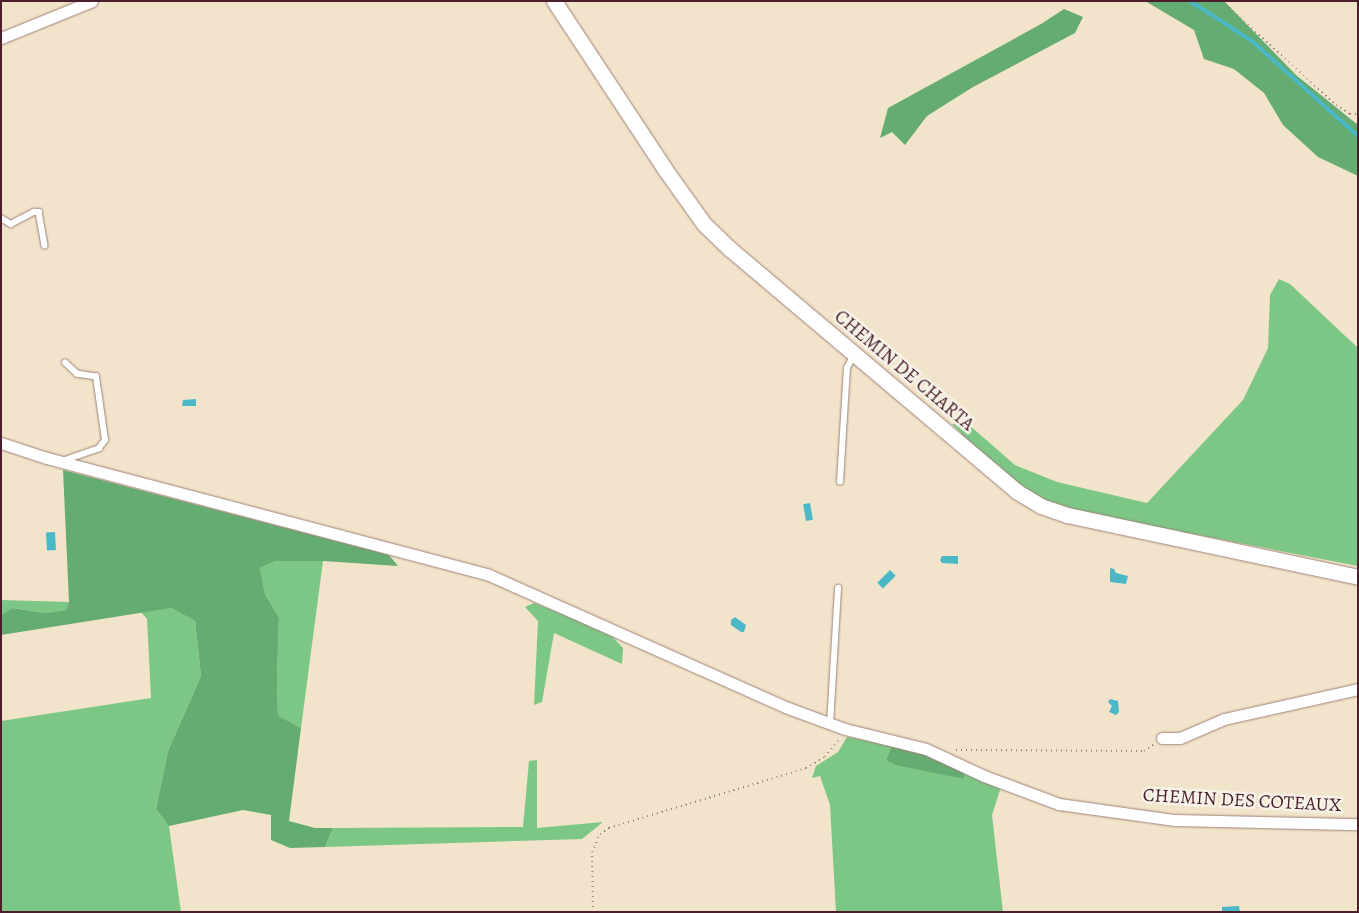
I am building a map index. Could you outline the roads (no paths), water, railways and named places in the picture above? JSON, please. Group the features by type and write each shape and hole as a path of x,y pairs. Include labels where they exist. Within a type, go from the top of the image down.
{"street":[{"path":"1,38 92,1"},
{"name":"CHEMIN DE CHARTA","path":"554,1 664,168 704,224 996,476 1041,506 1085,519 1358,577"},
{"name":"CHEMIN DES COTEAUX","path":"1,442 12,448 60,462 489,575 788,708 845,729 926,749 984,776 1060,804 1175,820 1358,824"},
{"path":"1162,738 1180,738 1224,719 1358,689"}],"lane":[{"path":"1,218 11,224 34,212 39,212 45,245"},
{"path":"840,482 847,368 854,354"},
{"path":"60,462 99,448 105,440 96,377 77,374 65,363"},
{"path":"830,724 838,588"}],"water":[{"path":"196,399 196,406 182,406 183,400"},
{"path":"810,503 813,520 806,521 803,504"},
{"path":"46,532 55,532 56,550 47,550"},
{"path":"942,556 958,556 958,564 942,563 940,560"},
{"path":"1110,568 1114,569 1116,573 1128,576 1126,584 1110,582"},
{"path":"890,570 896,576 883,588 877,583"},
{"path":"735,617 746,625 744,632 731,625 731,620"},
{"path":"1110,699 1118,701 1119,712 1116,715 1109,712 1112,706 1108,702"},
{"path":"1239,906 1240,912 1222,912 1222,907"}],"waterway":[{"path":"1190,1 1252,41 1358,136"}]}
